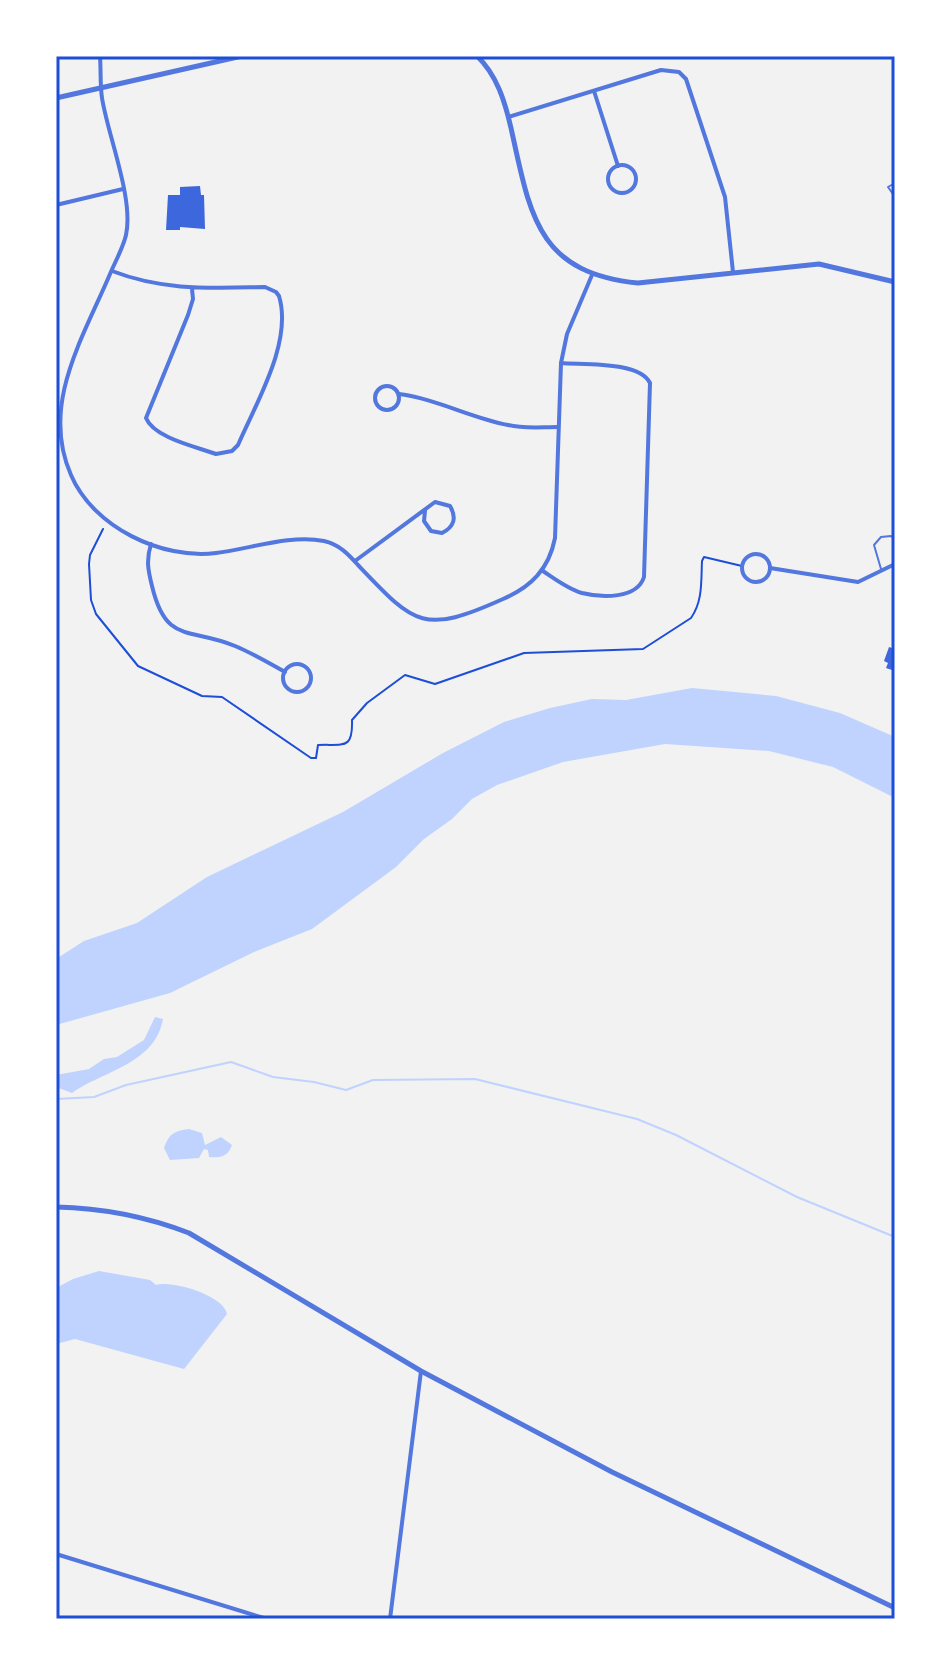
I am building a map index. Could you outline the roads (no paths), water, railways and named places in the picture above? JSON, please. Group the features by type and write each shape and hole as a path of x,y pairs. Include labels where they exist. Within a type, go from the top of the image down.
{"street":[{"path":"100,56 101,88 127,210 126,236 67,376 60,404 58,433 71,477 84,497 115,526 151,544 194,555 312,540 331,543 355,561 399,608 416,618 431,621 456,617 520,592 543,571 552,553 561,363 567,334 592,275"},
{"path":"56,98 242,56"},
{"path":"477,56 495,79 508,117 527,199 537,224 554,248 592,275 638,283 819,264 895,282"},
{"path":"508,117 661,70 679,72 686,79 725,197 733,272"},
{"path":"594,91 618,166"},
{"path":"618,166 626,166 635,172 635,185 627,193 613,190 608,182 610,172 618,166"},
{"path":"56,205 123,189"},
{"path":"112,271 159,286 192,289 265,287 276,292 281,304 281,341 277,354 238,445 225,454 216,454 161,434 149,425 146,418 188,315 193,299 192,289"},
{"path":"543,571 572,589 590,594 628,594 639,588 644,577 650,383 646,375 633,369 561,363"},
{"path":"399,394 398,404 392,409 381,409 375,401 377,391 385,385 399,394 504,425 558,427"},
{"path":"355,561 435,502 445,503 454,513 452,525 442,533 431,531 424,521 425,511"},
{"path":"151,544 147,569 157,607 167,623 188,633 236,646 285,672"},
{"path":"757,554 766,559 770,568 765,578 754,581 744,575 742,566 748,556 757,554"},
{"path":"770,568 858,582 895,564"},
{"path":"290,666 303,666 309,672 308,686 298,692 290,690 284,683 285,672 290,666"},
{"path":"56,1207 95,1207 138,1216 189,1233 421,1371 612,1472 895,1608"},
{"path":"390,1619 421,1371"},
{"path":"56,1554 267,1619"}],"lane":[{"path":"895,183 888,187 895,197"},
{"path":"881,569 874,545 881,537 891,536 895,539"}],"water":[{"path":"692,688 776,696 840,713 895,737 895,798 833,767 769,751 665,744 563,762 497,785 472,799 396,867 312,929 254,952 170,993 56,1025 56,959 84,941 137,923 207,877 343,812 443,753 504,722 592,699 626,700"},
{"path":"155,1017 163,1019 158,1034 139,1056 72,1093 56,1087 56,1075 89,1069 104,1059 117,1057 144,1040"},
{"path":"189,1129 202,1133 205,1145 221,1137 232,1145 220,1157 209,1157 208,1150 204,1149 199,1158 170,1160 164,1148 168,1139 176,1132"},
{"path":"99,1271 197,1291 217,1301 227,1314 184,1369 75,1339 56,1344 56,1288"}],"waterway":[{"path":"56,1099 94,1097 126,1085 231,1062 273,1077 346,1090 373,1080 475,1079 637,1119 676,1135 797,1197 895,1237"}]}
